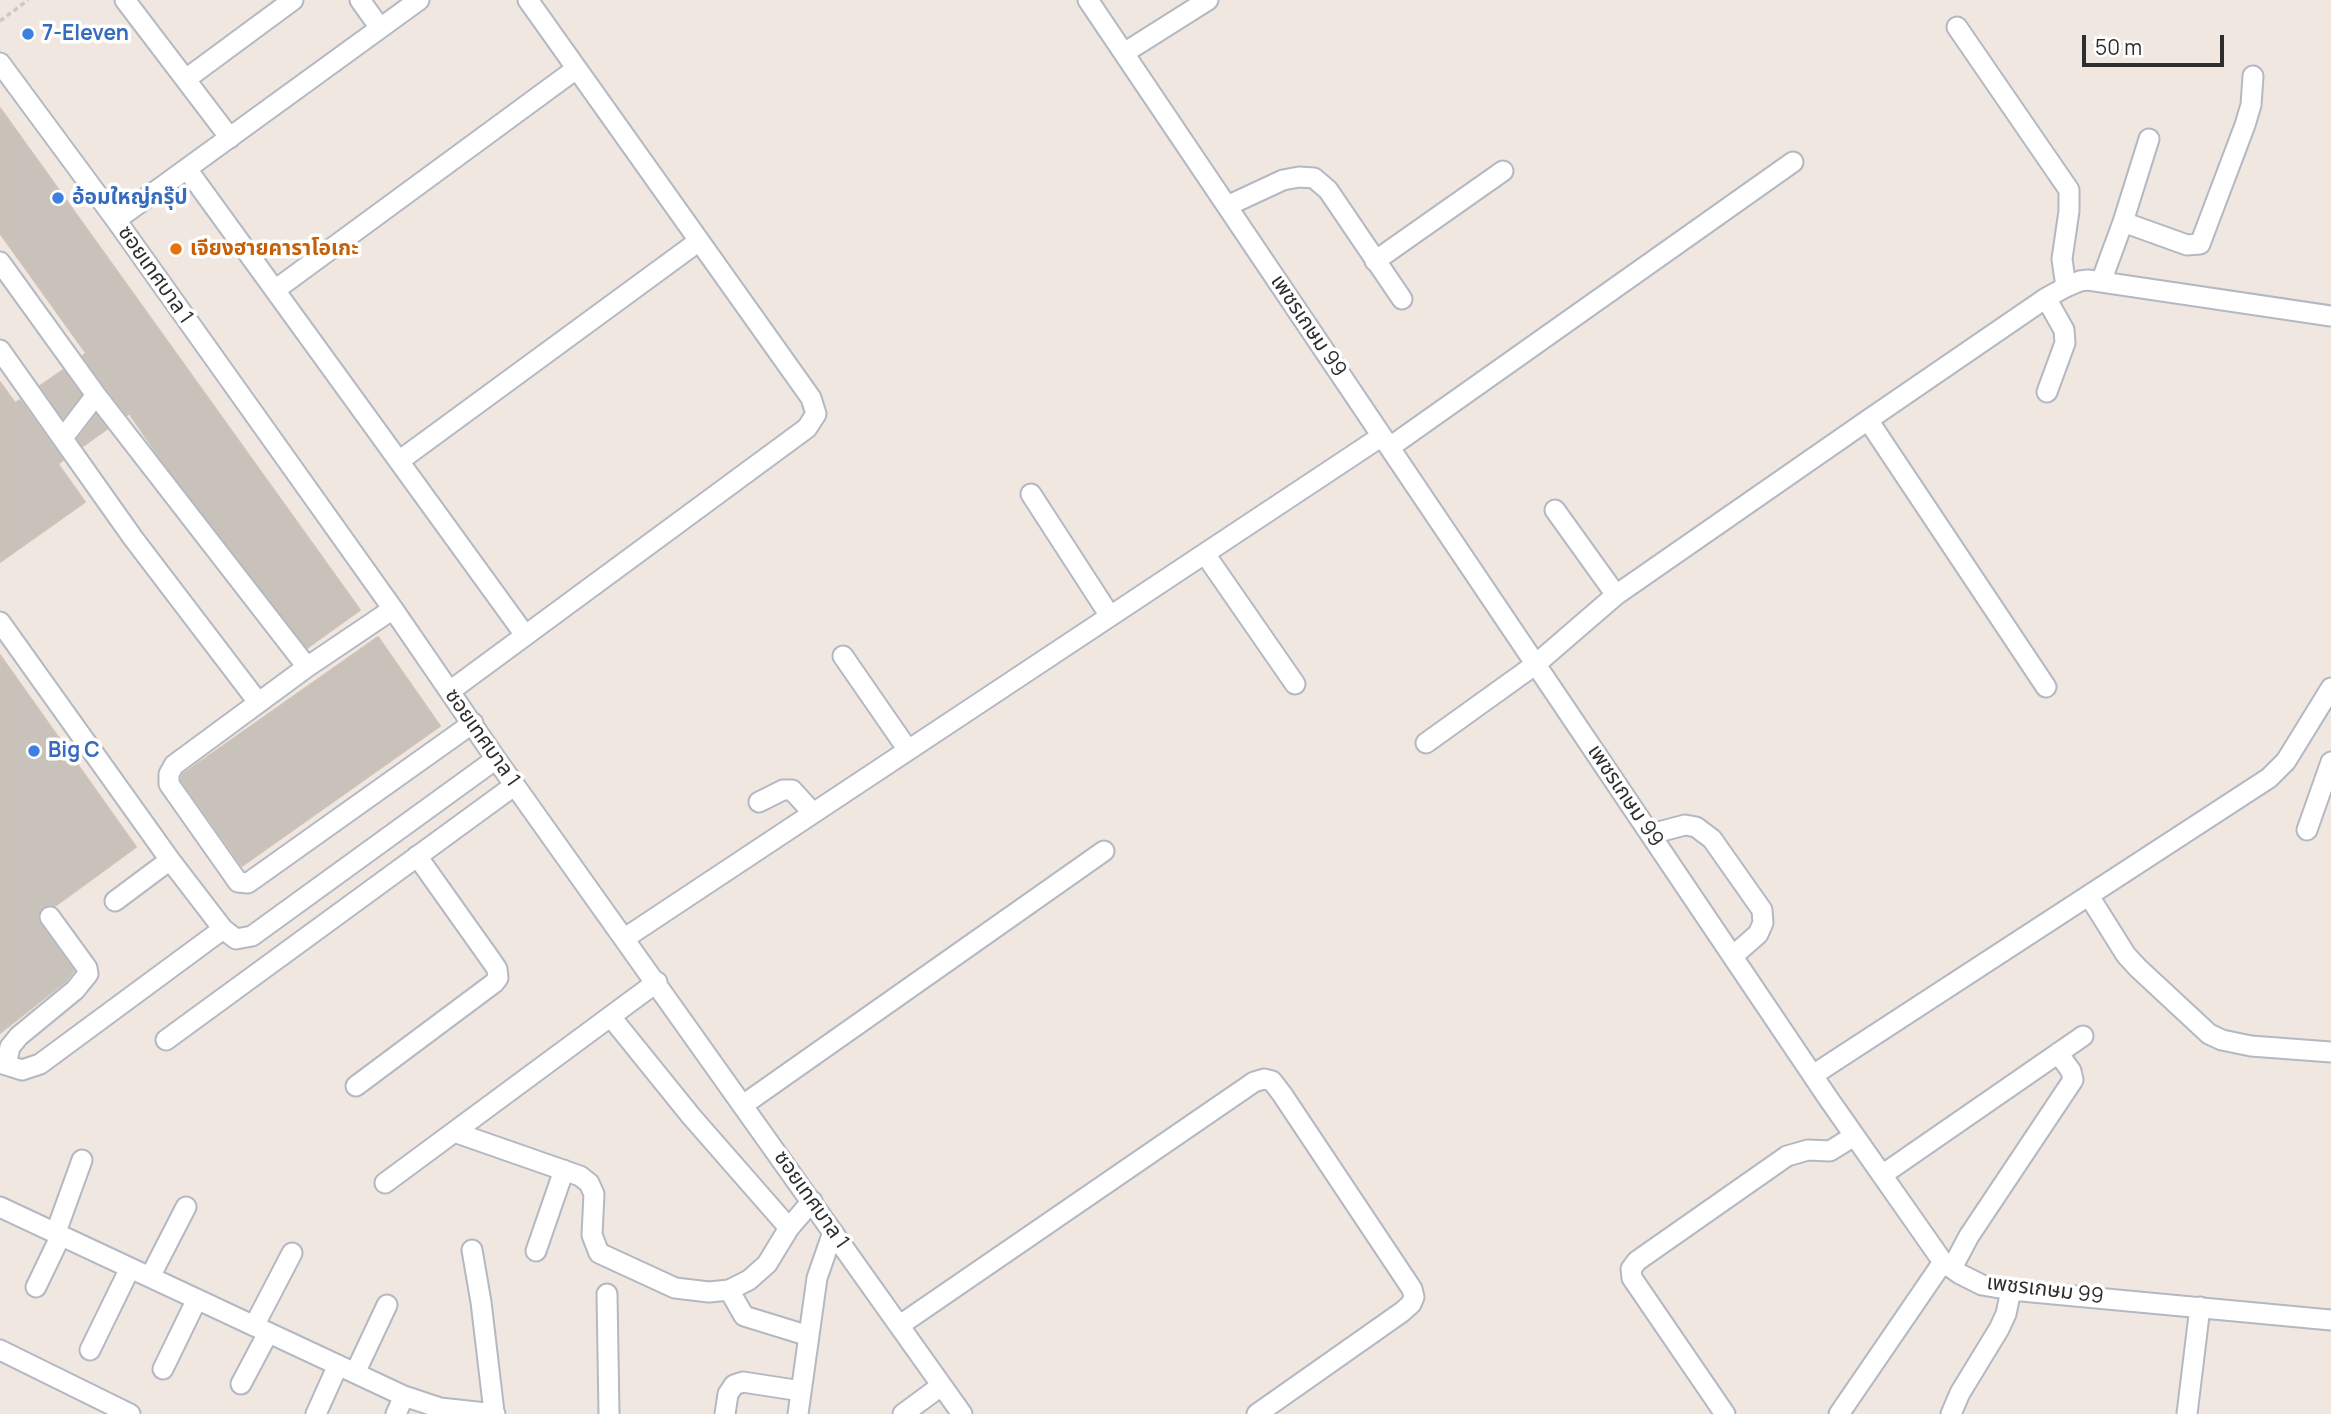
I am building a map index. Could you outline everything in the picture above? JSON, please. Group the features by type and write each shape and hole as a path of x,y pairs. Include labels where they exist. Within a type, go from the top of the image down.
{"street":[{"path":"125,0 230,138"},
{"path":"186,79 293,0"},
{"path":"360,0 380,28"},
{"path":"116,220 419,0"},
{"path":"450,691 807,428 816,414 811,398 528,0"},
{"name":"เพชรเกษม 99","path":"1088,0 1854,1136 1947,1265 1982,1285 2011,1290 2331,1320"},
{"path":"1124,53 1208,0"},
{"path":"1957,27 2069,190 2069,211 2062,259 2066,287"},
{"name":"ซอยเทศบาล 1","path":"0,63 116,220 393,609 496,759 962,1414"},
{"path":"275,290 576,69"},
{"path":"2123,222 2187,245 2200,244 2251,105 2253,76"},
{"path":"2101,282 2149,139"},
{"path":"625,938 1110,616 1386,441 1793,162"},
{"path":"187,169 526,635"},
{"path":"1376,261 1503,171"},
{"path":"1227,206 1283,180 1314,178 1328,190 1402,299"},
{"path":"399,461 699,241"},
{"path":"0,262 96,395 307,667"},
{"path":"1426,743 1536,664 1616,595 2066,287 2080,281 2101,282 2331,316"},
{"path":"2046,299 2064,330 2065,343 2047,392"},
{"path":"0,350 133,538 258,702"},
{"path":"63,438 96,395"},
{"path":"1868,420 2046,687"},
{"path":"1031,494 1110,616"},
{"path":"1555,510 1616,595"},
{"path":"1205,554 1295,684"},
{"path":"393,609 307,667 174,765 169,774 169,784 238,882 253,881 473,723"},
{"path":"0,622 170,860 223,929 236,939 252,936 496,759"},
{"path":"843,656 908,750"},
{"path":"1813,1075 2269,778 2286,761 2331,688"},
{"path":"2306,830 2331,762"},
{"path":"166,1040 515,785"},
{"path":"759,802 783,790 792,790 813,813"},
{"path":"1651,834 1685,825 1696,827 1712,839 1762,910 1763,923 1758,934 1733,956"},
{"path":"743,1105 1104,851"},
{"path":"356,1086 498,978 497,969 417,856"},
{"path":"115,901 170,860"},
{"path":"2089,897 2132,961 2209,1034 2222,1040 2251,1046 2331,1052"},
{"path":"50,917 87,968 88,974 75,990 10,1046 3,1064 22,1070 40,1064 223,929"},
{"path":"385,1183 657,982"},
{"path":"611,1017 691,1116 789,1228"},
{"path":"1881,1175 2083,1037"},
{"path":"1839,1414 1969,1236 2073,1080 2071,1071 2058,1054"},
{"path":"900,1325 1254,1082 1264,1079 1272,1082 1282,1094 1412,1289 1414,1297 1402,1312 1257,1414"},
{"path":"454,1132 580,1176 589,1183 594,1194 592,1235 599,1253 675,1287 709,1292 729,1290 750,1280 767,1264 789,1228 812,1201"},
{"path":"1725,1414 1632,1278 1631,1269 1637,1261 1787,1156 1808,1150 1830,1151 1854,1136"},
{"path":"36,1287 59,1233 82,1160"},
{"path":"536,1251 564,1170"},
{"path":"0,1207 346,1369 400,1405 495,1413 472,1250"},
{"path":"150,1277 186,1207"},
{"path":"798,1414 817,1278 833,1232"},
{"path":"241,1384 292,1253"},
{"path":"90,1350 130,1268"},
{"path":"729,1290 744,1316 808,1336"},
{"path":"1951,1414 1960,1393 1999,1329 2006,1314 2011,1290"},
{"path":"607,1294 609,1414"},
{"path":"163,1369 197,1299"},
{"path":"316,1414 387,1305"},
{"path":"2187,1414 2200,1307"},
{"path":"0,1350 131,1414"},
{"path":"724,1414 727,1394 734,1385 743,1382 801,1391"},
{"path":"903,1414 941,1386"}],"path":[{"path":"0,21 28,0"}],"building":[{"path":"0,108 360,610 307,648 162,461 129,413 127,415 106,388 83,356 86,353 0,233"},
{"path":"63,370 81,395 63,418 40,386"},
{"path":"0,382 15,403 20,400 63,460 58,464 85,502 0,562"},
{"path":"96,415 107,429 83,446 78,439"},
{"path":"378,637 440,726 242,866 181,780 183,774"},
{"name":"Big C","path":"0,655 136,847 55,906 48,905 39,911 40,924 74,971 66,981 0,1033"}],"place":[{"name":"7-Eleven","path":"28,34"},
{"name":"อ้อมใหญ่กรุ๊ป","path":"58,198"},
{"name":"เจียงฮายคาราโอเกะ","path":"176,249"},
{"name":"Big C","path":"34,751"}]}
